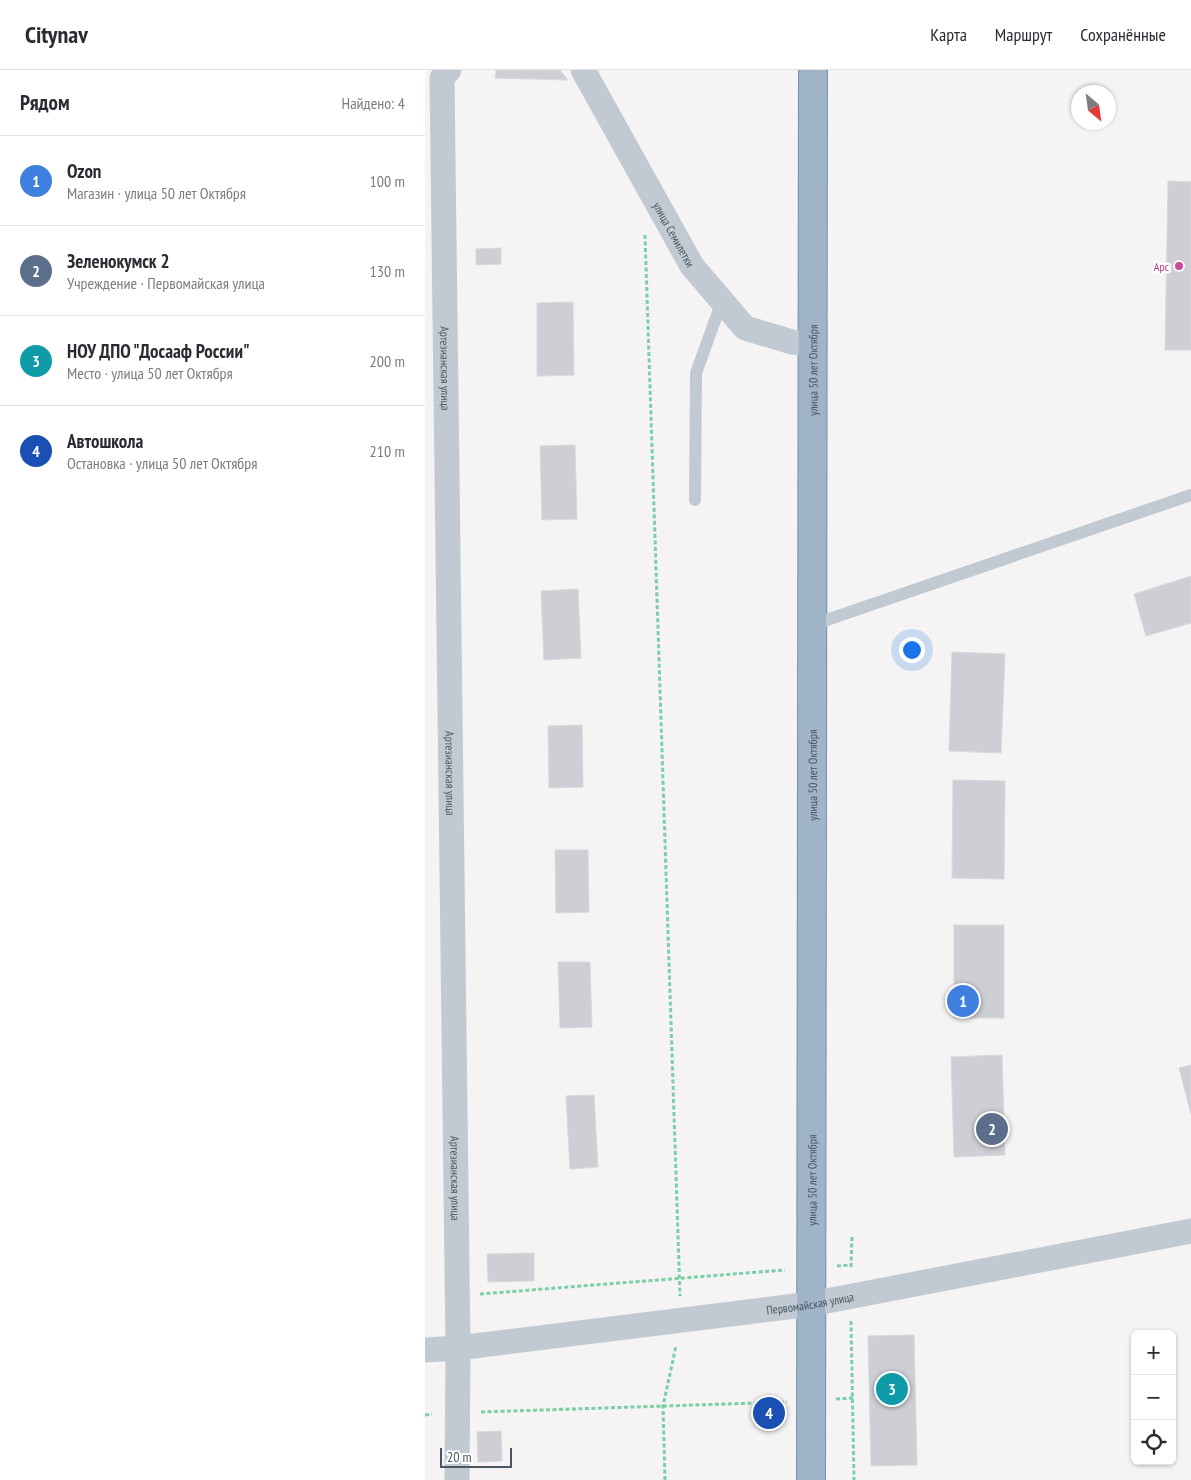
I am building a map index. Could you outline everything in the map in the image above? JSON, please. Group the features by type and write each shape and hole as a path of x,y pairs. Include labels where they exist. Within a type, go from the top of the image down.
{"highway":[{"name":"улица 50 лет Октября","path":"811,1480 813,70"}],"street":[{"name":"Артезианская улица","path":"449,70 441,78 458,1348 457,1480"},
{"name":"улица Семилетки","path":"583,70 692,266 745,328 792,342 813,345"},
{"name":"Первомайская улица","path":"425,1350 458,1348 811,1304 1191,1231"}],"lane":[{"path":"695,500 696,373 722,301"},
{"path":"812,625 1191,495"}],"path":[{"path":"645,226 681,1321 663,1406 665,1480"},
{"path":"851,1235 850,1297 854,1480"},
{"path":"457,1296 851,1266"},
{"path":"457,1412 811,1401 853,1398"}],"building":[{"path":"496,70 560,70 568,80 495,78"},
{"name":"Арс","path":"1168,181 1191,182 1191,350 1165,350"},
{"path":"501,248 501,264 476,265 476,249"},
{"path":"573,302 574,375 537,376 537,303"},
{"path":"575,445 577,519 542,520 540,446"},
{"path":"1191,576 1191,623 1146,636 1134,594"},
{"path":"578,589 581,658 544,660 541,591"},
{"path":"952,652 1005,654 1001,753 949,751"},
{"path":"582,725 583,787 549,788 548,726"},
{"path":"953,780 1005,781 1004,879 952,878"},
{"path":"555,850 588,850 589,912 556,913"},
{"path":"954,925 1004,925 1004,1018 954,1018"},
{"path":"558,962 590,962 592,1027 560,1028"},
{"path":"1002,1055 1005,1155 954,1157 951,1057"},
{"path":"1191,1065 1191,1114 1179,1068"},
{"path":"594,1095 598,1167 570,1169 566,1096"},
{"path":"534,1253 534,1281 488,1282 487,1254"},
{"path":"914,1335 917,1465 871,1466 868,1336"},
{"path":"501,1431 502,1461 478,1462 477,1432"}],"place":[{"name":"Арс","path":"1179,266"},
{"name":"Ozon","path":"963,1001"},
{"name":"Зеленокумск 2","path":"992,1129"},
{"name":"НОУ ДПО \"Досааф России\"","path":"892,1389"},
{"name":"Автошкола","path":"769,1413"}]}
